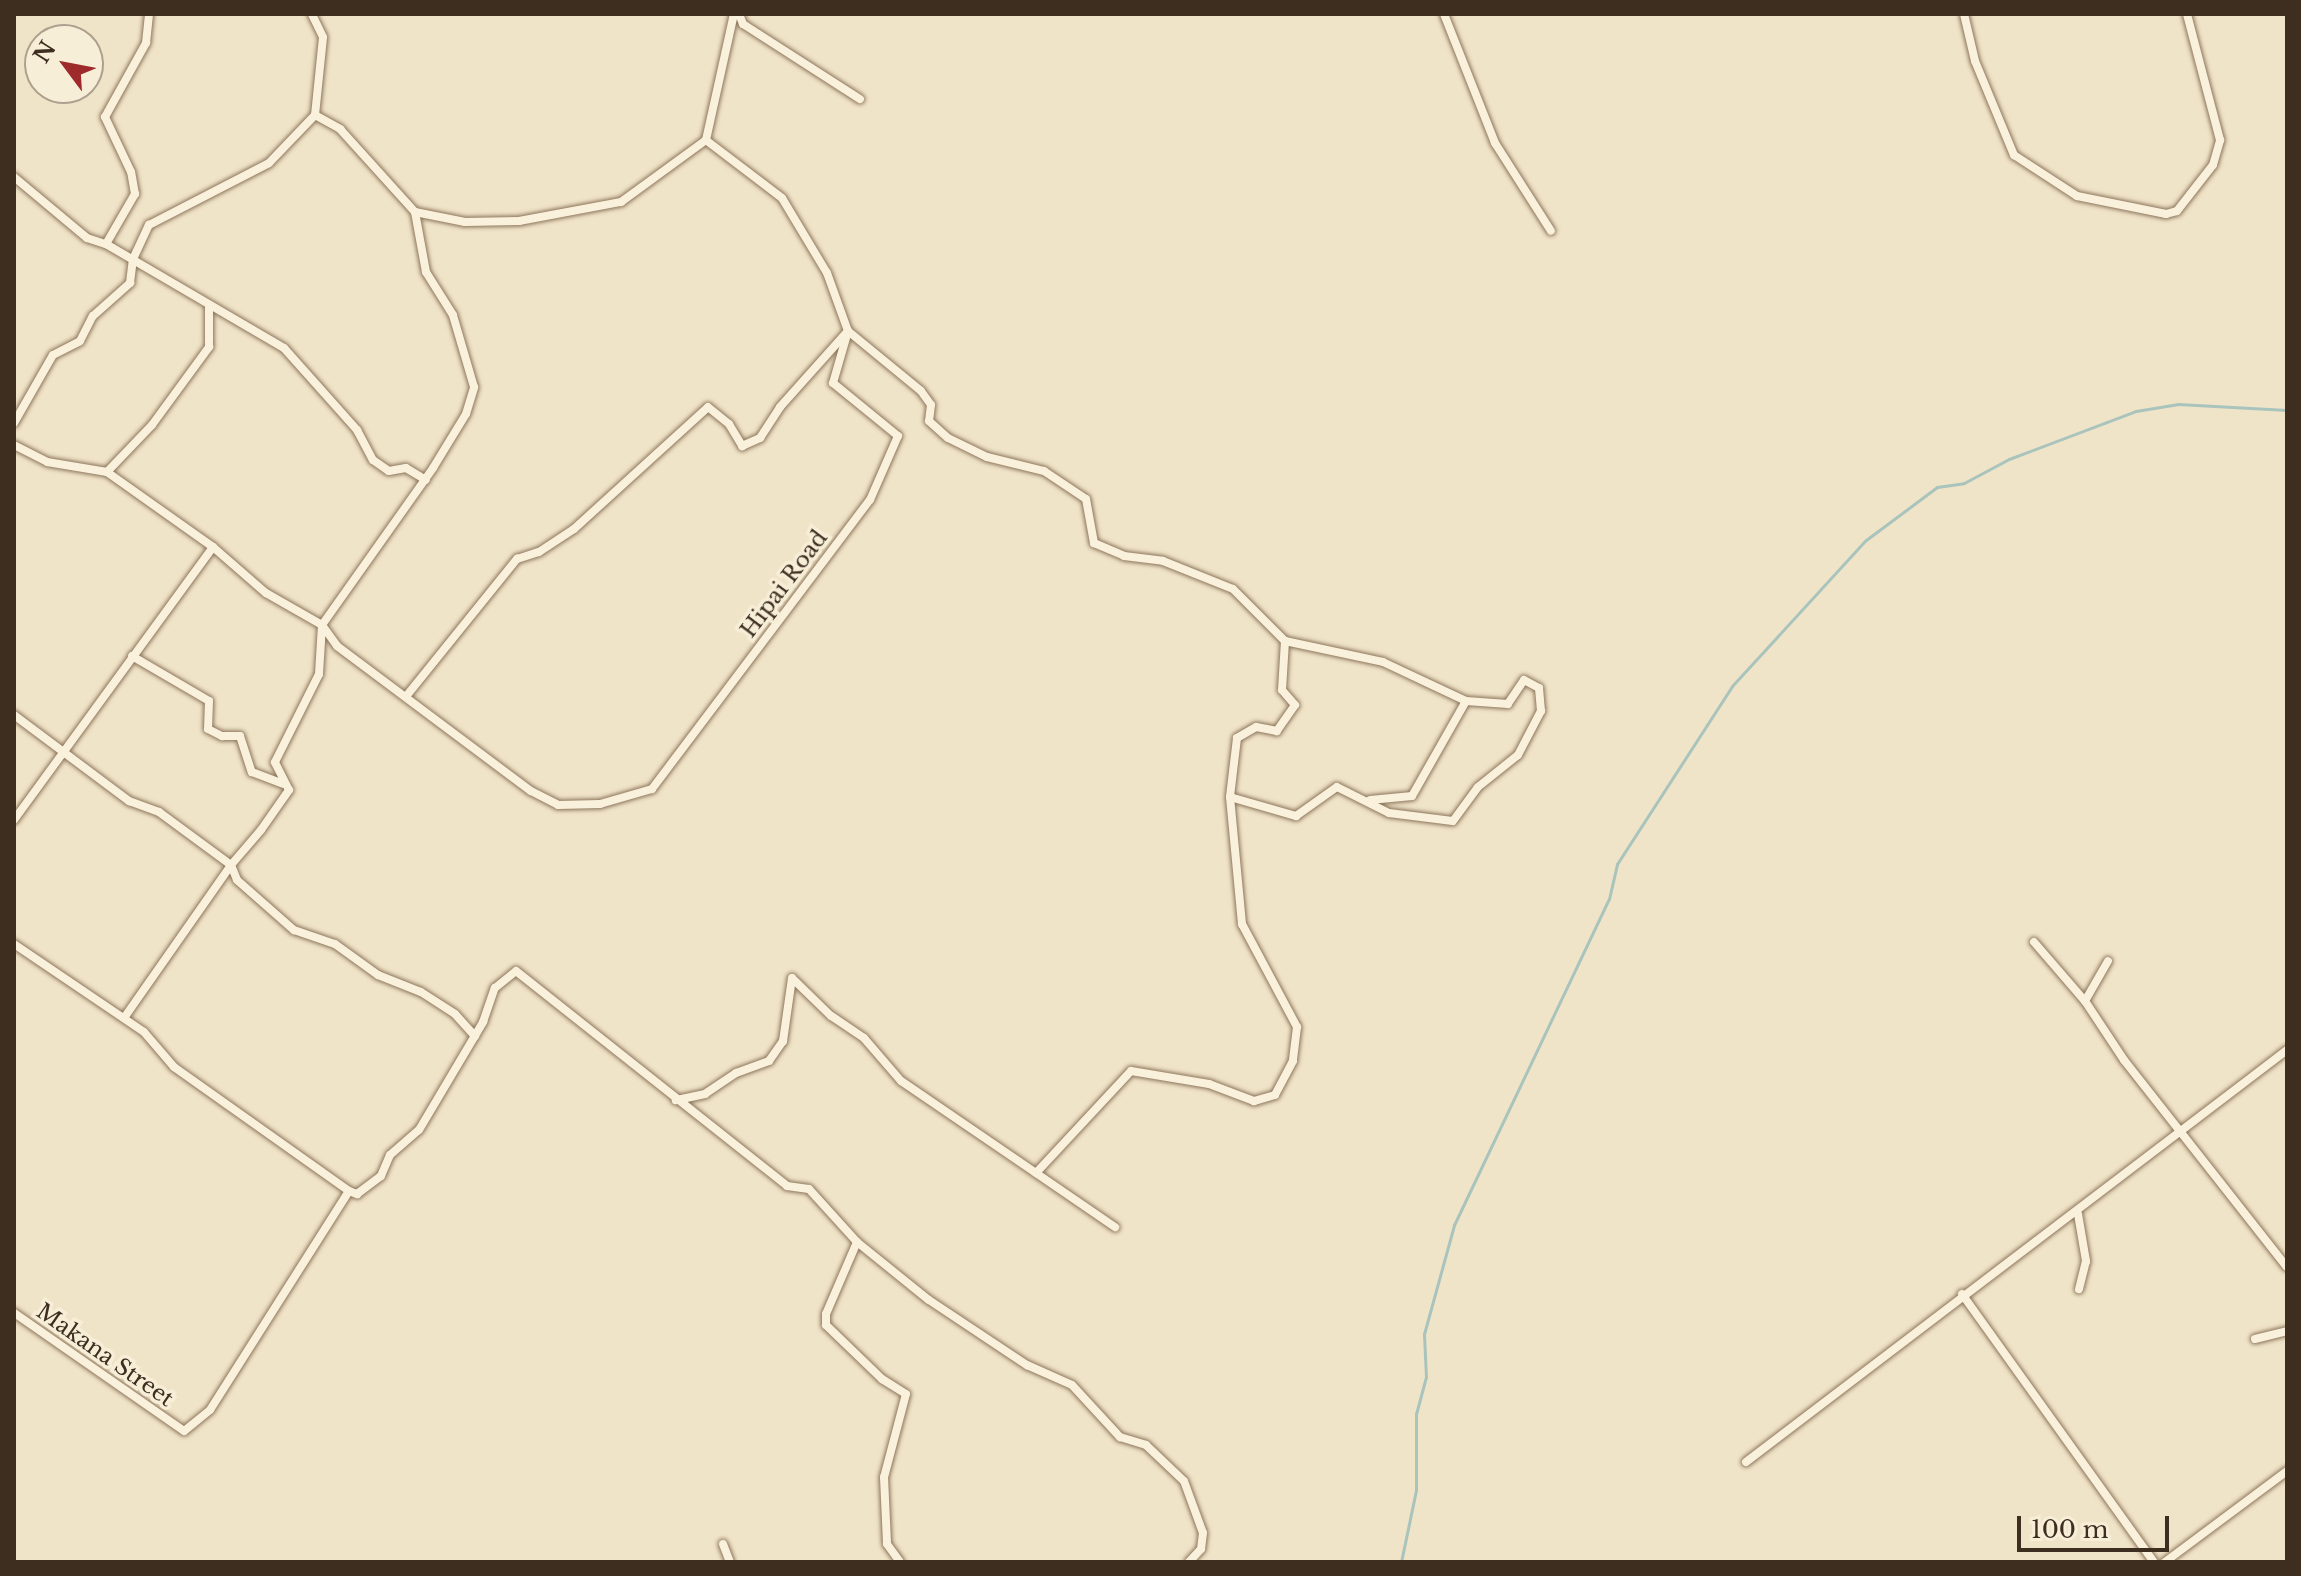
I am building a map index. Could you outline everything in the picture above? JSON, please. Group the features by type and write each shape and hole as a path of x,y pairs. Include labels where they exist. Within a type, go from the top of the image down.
{"street":[{"path":"106,244 135,194 131,172 105,117 146,43 149,14"},
{"path":"14,423 53,355 80,341 93,316 130,283 133,259 149,225 269,163 315,115 323,37 312,14"},
{"path":"415,212 465,222 519,221 621,202 706,140 736,14"},
{"path":"736,14 743,24 860,99"},
{"path":"1444,14 1495,143 1551,231"},
{"path":"1964,14 1975,61 2014,155 2077,196 2166,214 2177,211 2213,165 2220,140 2187,14"},
{"path":"124,1018 231,865 286,795 275,762 319,674 322,625 426,480 466,414 474,387 453,315 426,272 415,212 340,129 315,115"},
{"path":"706,140 782,198 827,273 848,331 921,391 931,405 929,421 948,438 987,457 1044,471 1086,499 1094,543 1124,556 1163,561 1233,589 1285,641 1383,662 1466,701 1508,704 1524,680 1539,688 1541,711 1518,755 1478,787 1453,821 1389,813 1370,800 1337,787 1296,816 1230,797"},
{"path":"14,177 87,238 106,244 133,259 209,308 258,329 284,348 357,430 373,460 389,471 406,468 426,480"},
{"path":"14,445 47,462 107,472 152,425 209,347 209,308"},
{"path":"408,694 517,559 539,552 574,529 708,407 729,424 742,446 760,438 780,407 848,331"},
{"name":"Hipai Road","path":"107,472 213,547 266,593 322,625 337,646 408,694 531,791 558,805 600,804 652,789 870,500 898,436 833,383 848,331"},
{"path":"14,820 63,748 213,547"},
{"path":"1036,1173 1131,1071 1209,1084 1254,1101 1275,1095 1286,1080 1297,1027 1242,924 1230,797 1237,738 1256,727 1277,731 1295,705 1282,690 1285,641"},
{"path":"132,656 209,701 208,729 222,736 240,736 252,772 284,784"},
{"path":"1370,800 1412,796 1466,701"},
{"path":"14,715 63,748 129,801 159,812 231,865 237,880 294,930 335,944 378,975 421,992 455,1014 475,1036"},
{"path":"2034,942 2085,1001 2124,1060 2287,1267"},
{"path":"14,944 124,1018 174,1067 357,1194 376,1181 390,1155 419,1130 475,1036 495,988 516,971 566,1007 602,1043 787,1186 809,1189 857,1242 929,1300 1027,1365 1072,1385 1120,1437 1146,1445 1184,1481 1203,1533 1201,1549 1189,1562"},
{"path":"2085,1001 2108,961"},
{"path":"676,1100 705,1094 736,1073 769,1061 783,1041 792,978 819,1006 864,1038 901,1081 1115,1227"},
{"path":"1746,1462 1962,1294 2078,1214 2179,1128 2287,1050"},
{"name":"Makana Street","path":"14,1313 184,1431 210,1410 349,1191"},
{"path":"2078,1214 2086,1261 2079,1289"},
{"path":"857,1242 826,1314 826,1325 882,1379 906,1394 884,1477 887,1544 900,1562"},
{"path":"1962,1294 2154,1562"},
{"path":"2255,1339 2287,1331"},
{"path":"2165,1562 2287,1471"},
{"path":"723,1544 730,1562"}],"waterway":[{"path":"1401,1562 1416,1490 1416,1414 1426,1377 1424,1334 1454,1225 1609,899 1617,864 1732,686 1866,540 1937,487 1964,483 2009,459 2136,411 2178,404 2287,410"}]}
